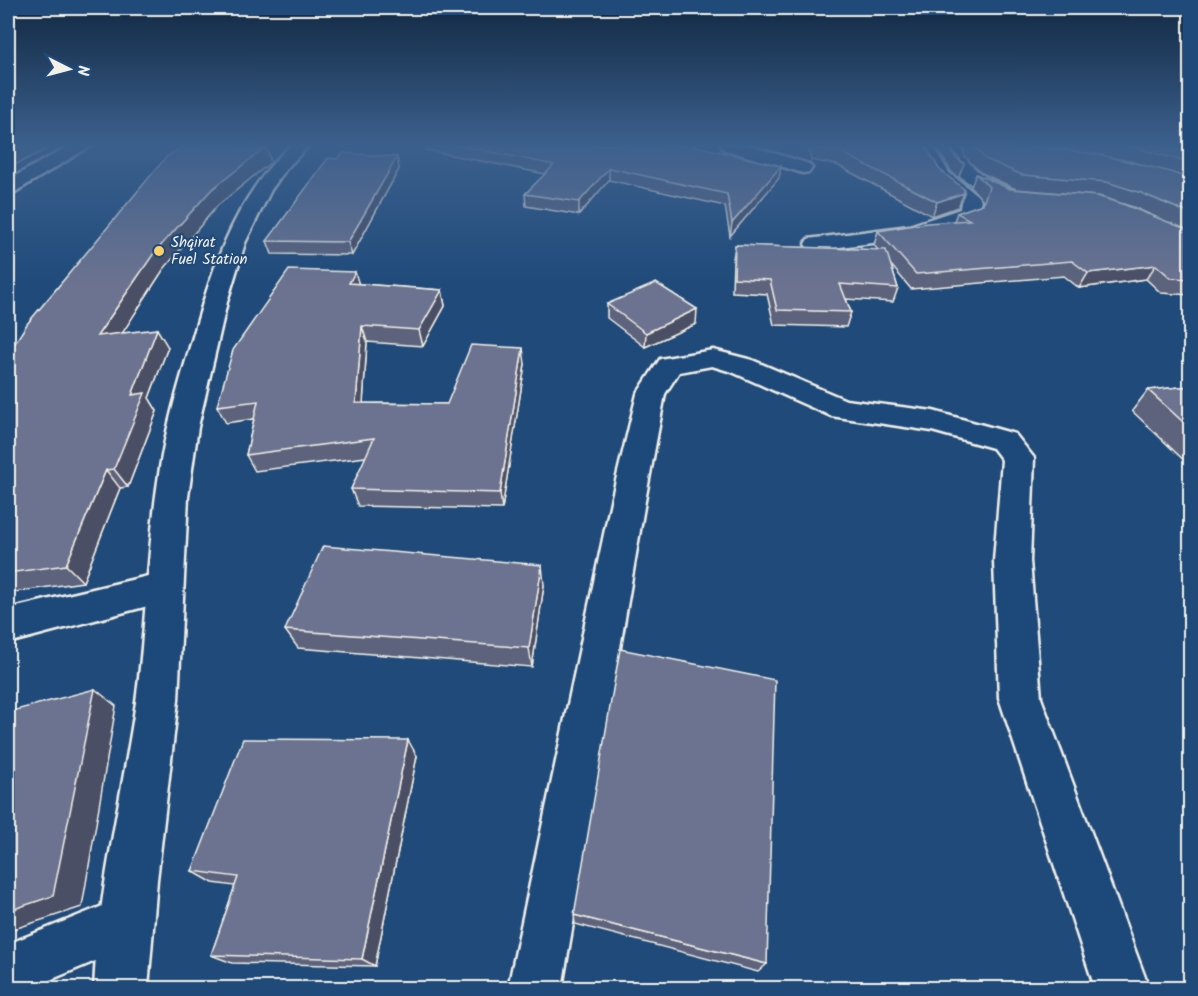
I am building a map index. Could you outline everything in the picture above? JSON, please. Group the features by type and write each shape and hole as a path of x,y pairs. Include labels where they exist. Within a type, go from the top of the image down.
{"street":[{"path":"121,988 125,923 157,698 172,494 187,408 225,265 245,220 262,191"},
{"path":"816,244 912,232 969,212 971,200 958,191"},
{"path":"1000,191 1011,197 1032,197"},
{"path":"535,988 628,501 651,394 670,365 713,358 742,366 841,409 933,421 1004,441 1018,458 1012,561 1020,698 1122,988"},
{"path":"8,626 165,587"},
{"path":"8,971 125,923"}],"building":[{"path":"137,191 210,191 154,253 97,336 157,329 132,395 145,393 114,469 106,470 66,565 8,573 8,354 27,324"},
{"path":"303,191 377,191 348,242 267,241"},
{"path":"528,191 588,191 579,202 525,194"},
{"path":"716,191 759,191 732,223 727,194"},
{"path":"917,191 964,191 964,193 937,202"},
{"path":"987,191 1041,191 1097,196 1125,205 1191,231 1191,279 1171,278 1156,265 1088,273 1072,261 916,274 878,231 927,223 970,220 957,213 983,204"},
{"path":"1136,191 1191,191 1191,214"},
{"path":"735,245 886,250 898,288 840,284 851,312 777,310 770,280 734,278"},
{"path":"289,270 355,272 349,283 442,290 419,330 362,326 356,403 447,404 471,345 523,348 500,493 351,489 374,438 246,455 258,401 217,406 233,350"},
{"path":"656,283 697,309 646,333 607,304"},
{"path":"1191,386 1191,429 1148,390"},
{"path":"323,546 542,565 529,648 285,630"},
{"path":"620,649 775,680 767,964 574,915"},
{"path":"95,689 53,896 8,911 8,712"},
{"path":"243,739 408,740 362,959 211,955 238,877 192,871"}],"place":[{"name":"Shqirat Fuel Station","path":"159,251"}]}
